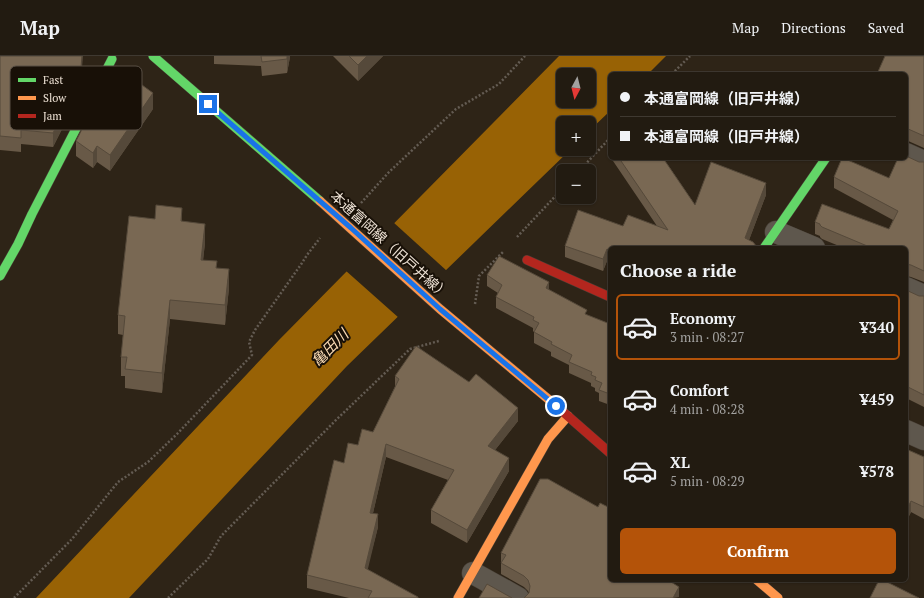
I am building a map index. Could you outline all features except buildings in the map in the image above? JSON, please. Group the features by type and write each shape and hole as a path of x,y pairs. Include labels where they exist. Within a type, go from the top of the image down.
{"street":[{"name":"本通富岡線（旧戸井線）","path":"153,56 351,228 440,309 608,451"},
{"path":"108,66 112,59"},
{"path":"0,276 18,244 75,130"},
{"path":"908,155 924,162"},
{"path":"803,246 770,240 825,160"},
{"path":"527,260 608,296"},
{"path":"908,289 924,296"},
{"path":"458,598 548,439 568,416"},
{"path":"908,432 924,439"},
{"path":"473,572 518,598"},
{"path":"759,582 778,598"}],"path":[{"path":"361,203 389,172 456,109 499,84 526,56"},
{"path":"674,72 690,56"},
{"path":"586,164 608,140"},
{"path":"14,598 72,539 118,482 148,462 177,434 252,355 249,342 255,330 320,238"},
{"path":"168,598 208,559 221,536 337,419 410,349 440,341"}],"water":[{"name":"亀田川","path":"559,56 666,56 650,72 608,72 608,113 596,124 596,116 556,116 556,156 564,156 347,366 129,598 36,598 279,340"}],"pier":[{"path":"393,222 447,271 399,318 345,270"}],"traffic: fast":[{"path":"153,56 320,201"},
{"path":"108,66 112,59"},
{"path":"0,276 18,244 75,130"},
{"path":"765,246 825,160"}],"traffic: slow":[{"path":"320,201 440,309 553,403"},
{"path":"458,598 548,439 568,416"},
{"path":"759,582 778,598"}],"traffic: jam":[{"path":"527,260 608,296"},
{"path":"553,403 608,451"}],"route":[{"path":"208,104 351,228 440,309 556,406"}]}
